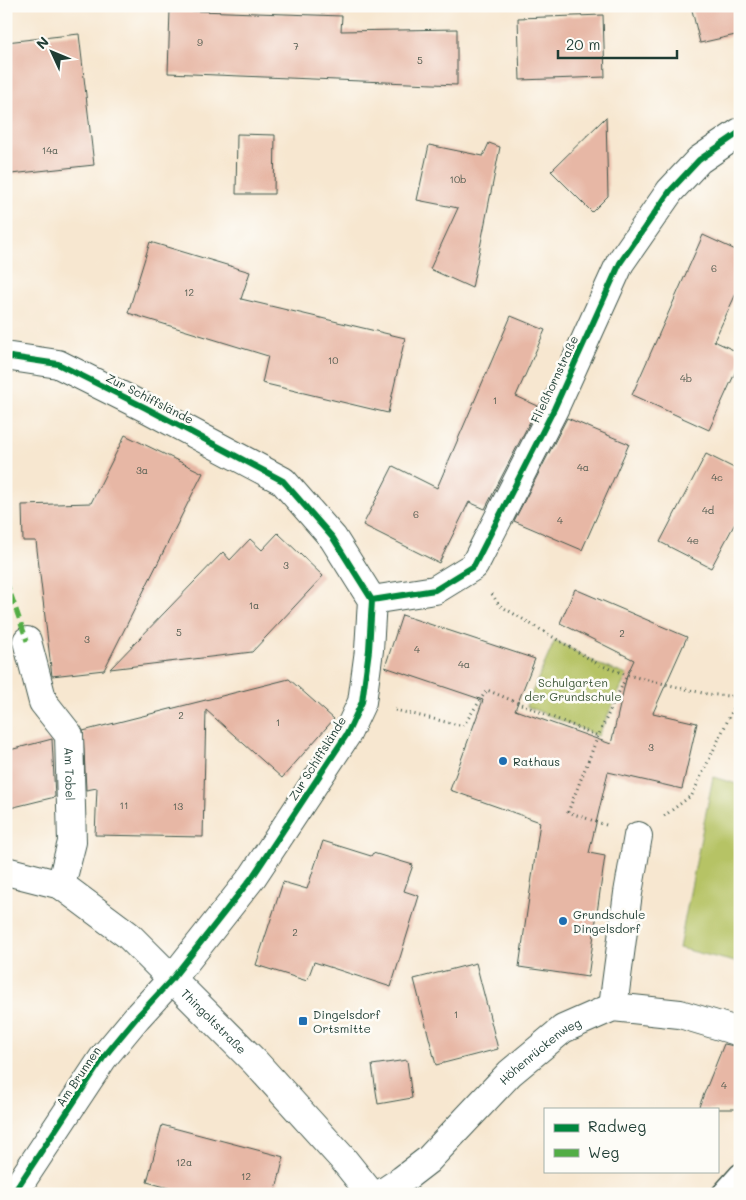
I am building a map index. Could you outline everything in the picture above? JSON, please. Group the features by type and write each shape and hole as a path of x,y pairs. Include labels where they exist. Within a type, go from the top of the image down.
{"street":[{"name":"Fließhornstraße","path":"474,566 554,409 620,264 670,191 700,160 740,132"},
{"name":"Zur Schiffslände","path":"8,354 58,364 146,408 283,481 333,538 372,600 370,650 362,702 347,734 253,876 172,979"},
{"path":"372,600 435,590 474,566"},
{"name":"Am Tobel","path":"27,641 43,702 68,736 72,842 61,886"},
{"path":"614,1007 628,894 638,836"},
{"name":"Thingoltstraße","path":"6,871 61,886 128,935 255,1062 343,1159 371,1194"},
{"name":"Am Brunnen","path":"13,1194 103,1058 172,979"},
{"name":"Höhenrückenweg","path":"381,1194 428,1160 510,1073 563,1029 614,1007 680,1014 740,1032"}],"lane":[{"path":"723,1194 740,1175"}],"path":[{"path":"474,566 499,605 600,665 627,675 707,694 739,697 692,795 638,836 568,812 598,736 627,675"},
{"path":"362,702 463,726 487,690 598,736"}],"green space":[{"name":"Schulgarten der Grundschule","path":"555,640 600,665 627,675 598,736 526,706"},
{"path":"713,777 740,785 739,963 679,948"}],"building":[{"path":"691,6 740,6 740,34 700,43"},
{"path":"170,10 342,16 341,31 457,29 457,85 168,73"},
{"path":"603,15 605,77 520,80 518,18"},
{"path":"79,34 94,165 11,174 6,135 6,42"},
{"path":"606,117 608,196 592,212 551,171"},
{"path":"237,134 275,135 274,194 236,194"},
{"path":"489,143 500,147 472,288 430,269 458,208 417,200 429,145 483,156"},
{"path":"703,235 740,252 740,285 714,341 740,353 740,362 709,430 632,395"},
{"path":"150,242 250,272 241,299 405,338 388,413 262,383 268,356 128,313"},
{"path":"511,316 545,330 516,396 538,406 485,509 469,502 439,563 363,525 393,466 437,488"},
{"path":"567,418 629,444 582,550 514,521"},
{"path":"125,435 203,473 104,670 52,676 36,541 23,541 22,505 91,503"},
{"path":"706,454 740,471 740,514 711,568 660,542"},
{"path":"278,533 323,576 252,652 110,669 223,552 230,560 250,539 262,550"},
{"path":"575,589 687,637 653,713 697,723 682,789 608,772 589,853 605,856 588,977 519,967 540,822 450,790 483,700 385,667 402,615 535,659 515,710 611,744 627,675 634,660 560,623"},
{"path":"289,679 334,719 282,778 206,710 203,837 95,835 97,788 86,790 83,731"},
{"path":"52,739 55,797 6,809 6,751"},
{"path":"323,841 371,856 373,853 413,865 404,891 419,896 391,987 314,962 307,981 256,965 283,882 307,889"},
{"path":"476,963 498,1049 436,1065 414,979"},
{"path":"724,1044 740,1047 740,1109 698,1108"},
{"path":"407,1060 412,1098 378,1104 372,1065"},
{"path":"162,1125 284,1157 275,1194 190,1194 147,1182"}],"marked path":[{"path":"6,581 27,641"}],"cycle path":[{"path":"372,600 435,590 474,566 554,409 620,263 670,191 699,160 740,132"},
{"path":"6,360 11,357 58,364 146,408 283,481 333,538 372,600 369,650 362,702 347,734 253,876 172,979 103,1058 13,1194"}],"place":[{"name":"Rathaus","path":"503,761"},
{"name":"Grundschule Dingelsdorf","path":"563,921"},
{"name":"Dingelsdorf Ortsmitte","path":"303,1021"}]}
